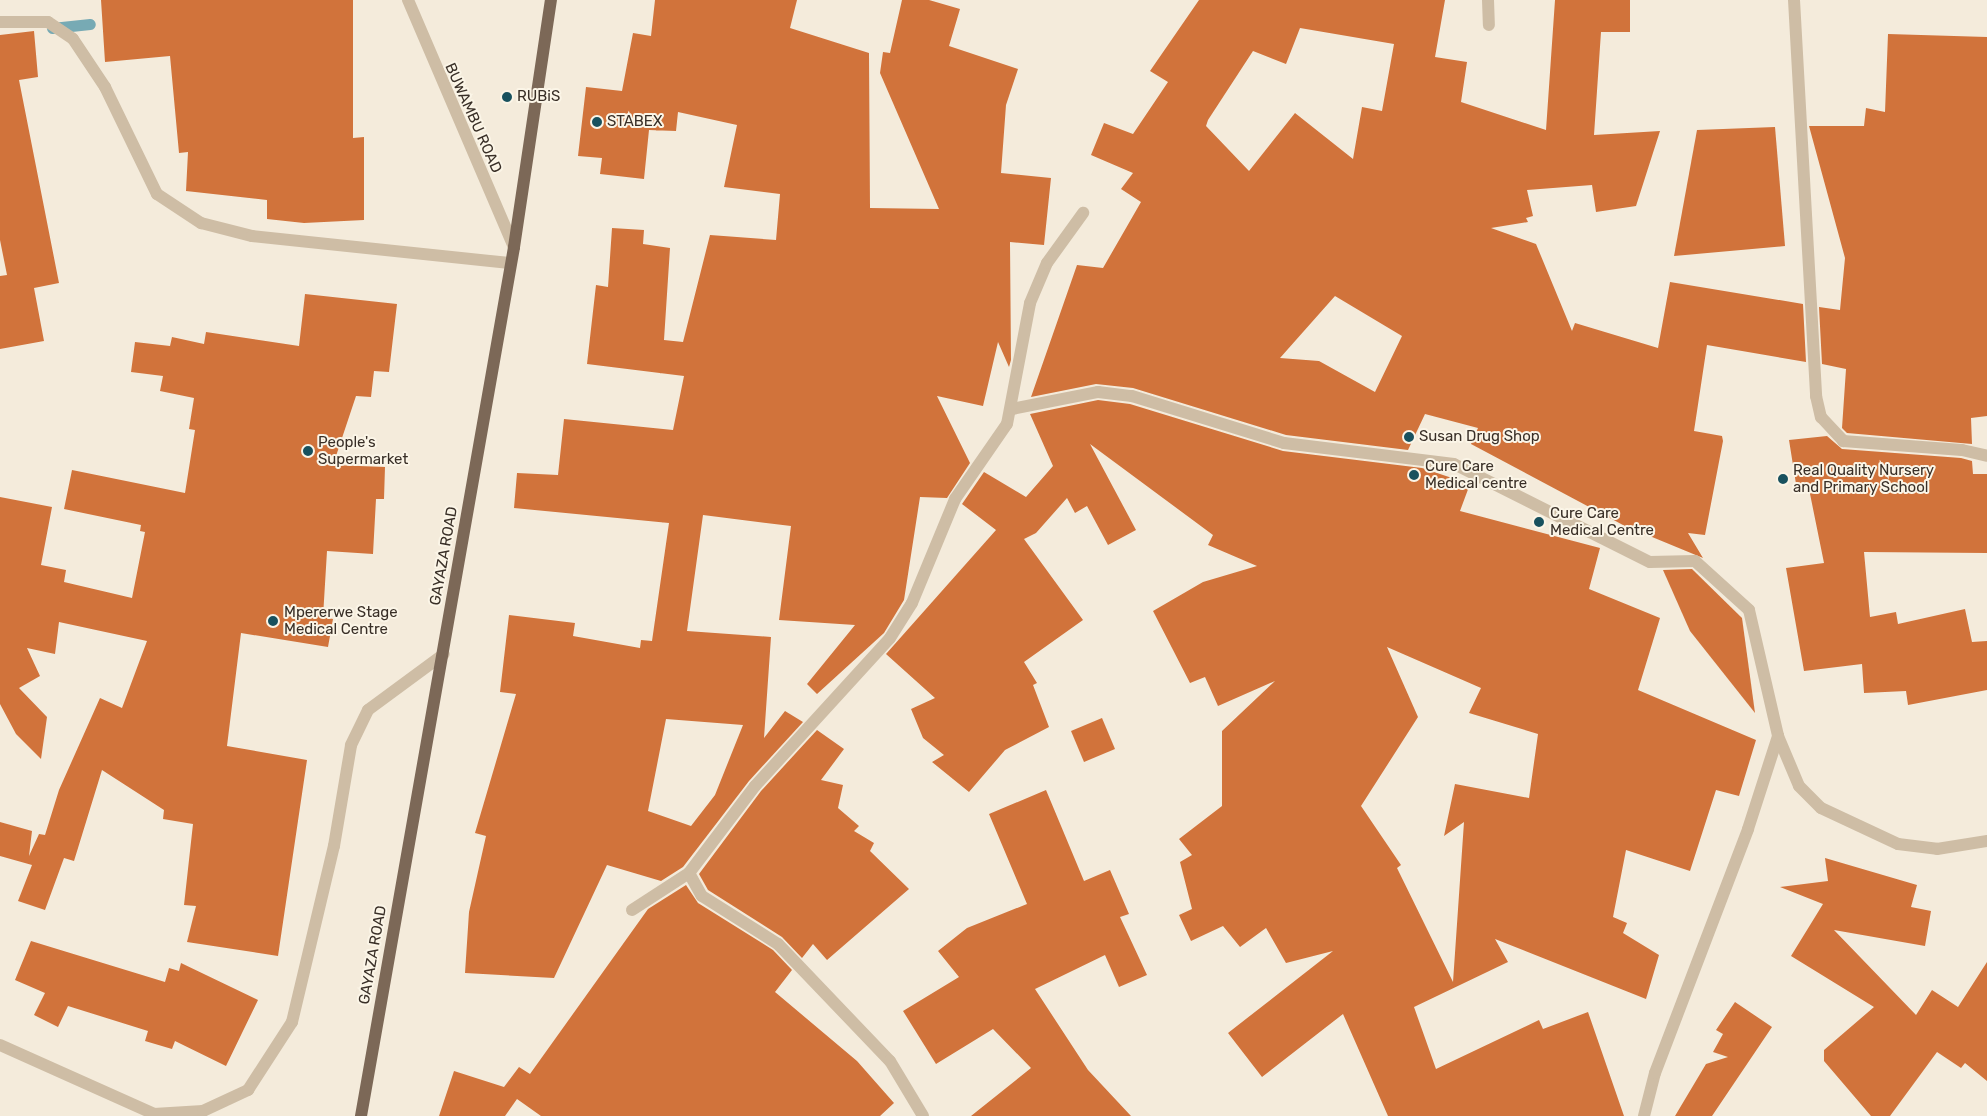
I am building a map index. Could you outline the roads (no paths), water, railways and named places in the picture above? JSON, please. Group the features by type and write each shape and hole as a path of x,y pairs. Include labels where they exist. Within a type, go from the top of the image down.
{"main road":[{"name":"GAYAZA ROAD","path":"361,1116 444,654 514,247 551,0"}],"street":[{"name":"BUWAMBU ROAD","path":"408,0 514,247"},
{"path":"1488,0 1489,25"},
{"path":"1794,0 1816,396 1821,417 1842,441 1962,450 1987,456"},
{"path":"0,22 48,22 73,39 105,87 156,194 201,222 252,236 510,262"},
{"path":"632,910 689,873 754,786 890,638 912,603 955,499 996,446 1012,409 1020,339 1030,303 1047,263 1083,213"},
{"path":"1012,409 1098,392 1132,396 1284,443 1454,464 1650,562 1695,561 1749,610 1778,736 1799,786 1821,808 1851,826 1898,844 1937,849 1987,841"},
{"path":"0,1046 154,1114 203,1111 248,1090 292,1022 334,846 351,745 368,710 444,654"},
{"path":"1644,1116 1655,1073 1748,829 1778,736"},
{"path":"689,873 702,896 785,951 890,1061 923,1116"}],"waterway":[{"path":"52,28 90,24"}],"place":[{"name":"RUBiS","path":"507,97"},
{"name":"STABEX","path":"597,122"},
{"name":"Susan Drug Shop","path":"1409,437"},
{"name":"People's Supermarket","path":"308,451"},
{"name":"Cure Care Medical centre","path":"1414,475"},
{"name":"Real Quality Nursery and Primary School","path":"1783,479"},
{"name":"Cure Care Medical Centre","path":"1539,522"},
{"name":"Mpererwe Stage Medical Centre","path":"273,621"}]}
